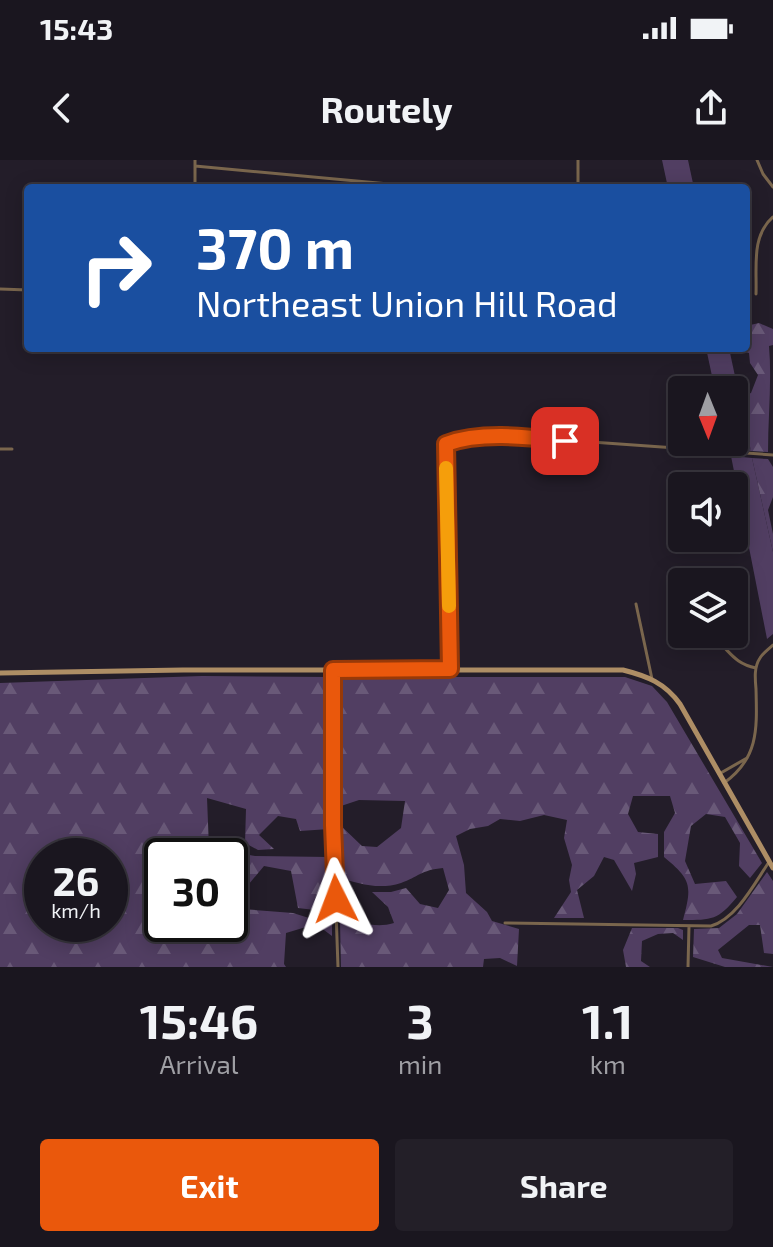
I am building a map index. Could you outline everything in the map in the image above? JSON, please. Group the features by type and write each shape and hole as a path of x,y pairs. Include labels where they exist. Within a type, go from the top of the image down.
{"street":[{"path":"195,160 195,184"},
{"path":"578,160 578,184"},
{"path":"757,160 773,187"},
{"path":"195,166 389,184"},
{"path":"756,294 758,239 773,217"},
{"path":"0,289 24,290"},
{"path":"450,669 446,444 465,437 521,437 773,455"},
{"path":"0,449 12,449"},
{"path":"636,604 652,679"},
{"path":"724,783 741,769 757,730 756,668 760,658 773,645"},
{"path":"726,648 742,665 756,668"},
{"path":"333,670 333,825 338,967"},
{"path":"0,673 623,670 652,679 668,690 680,704 771,865 739,905 720,923 711,926 505,923"},
{"path":"719,774 747,758"},
{"path":"688,967 689,926"}],"green space":[{"path":"662,160 688,160 693,184 667,184"},
{"path":"759,323 773,329 773,345 769,346 768,452 751,451 748,438 748,394 758,375 750,363 749,353 745,352 750,352 750,325"},
{"path":"707,352 730,352 735,376 712,376"},
{"path":"731,456 752,458 773,552 773,634 767,639 748,542 748,472 734,472"},
{"path":"752,458 768,459 773,467 773,497 768,510 773,552"},
{"path":"202,676 327,677 329,829 300,831 296,819 278,816 259,835 274,849 258,850 248,845 248,838 245,838 246,809 207,798 209,838 144,838 144,942 248,942 248,909 332,919 332,936 316,924 286,933 286,967 0,967 0,683"},
{"path":"336,677 625,677 652,686 667,702 762,863 750,878 739,866 740,843 725,817 706,814 691,826 685,861 695,884 726,881 737,897 714,917 683,920 688,899 687,884 680,872 664,857 664,832 675,813 670,796 633,796 628,814 638,832 658,834 658,857 634,863 636,874 632,891 614,860 604,857 594,876 577,890 584,918 554,918 571,892 569,880 572,865 564,838 567,820 544,815 520,821 500,819 456,836 464,865 466,893 487,912 492,921 519,929 517,966 500,958 484,959 483,967 341,967 340,921 374,925 394,923 388,907 372,892 406,888 420,904 438,908 449,890 443,868 385,886 361,884 338,877 338,823 362,846 377,847 401,828 405,801 359,800 338,807"},
{"path":"248,855 328,857 331,912 298,908 291,871 264,866 248,885"},
{"path":"767,872 773,881 773,954 764,953 760,925 749,925 718,950 722,958 773,967 725,967 693,957 694,929 719,928 737,914"},
{"path":"632,928 678,928 683,930 683,940 673,933 658,934 642,941 641,961 650,967 626,967 623,950"}],"slow traffic":[{"path":"446,468 449,606"}],"route":[{"path":"336,899 333,670 450,669 446,444 465,437 565,441"}]}
